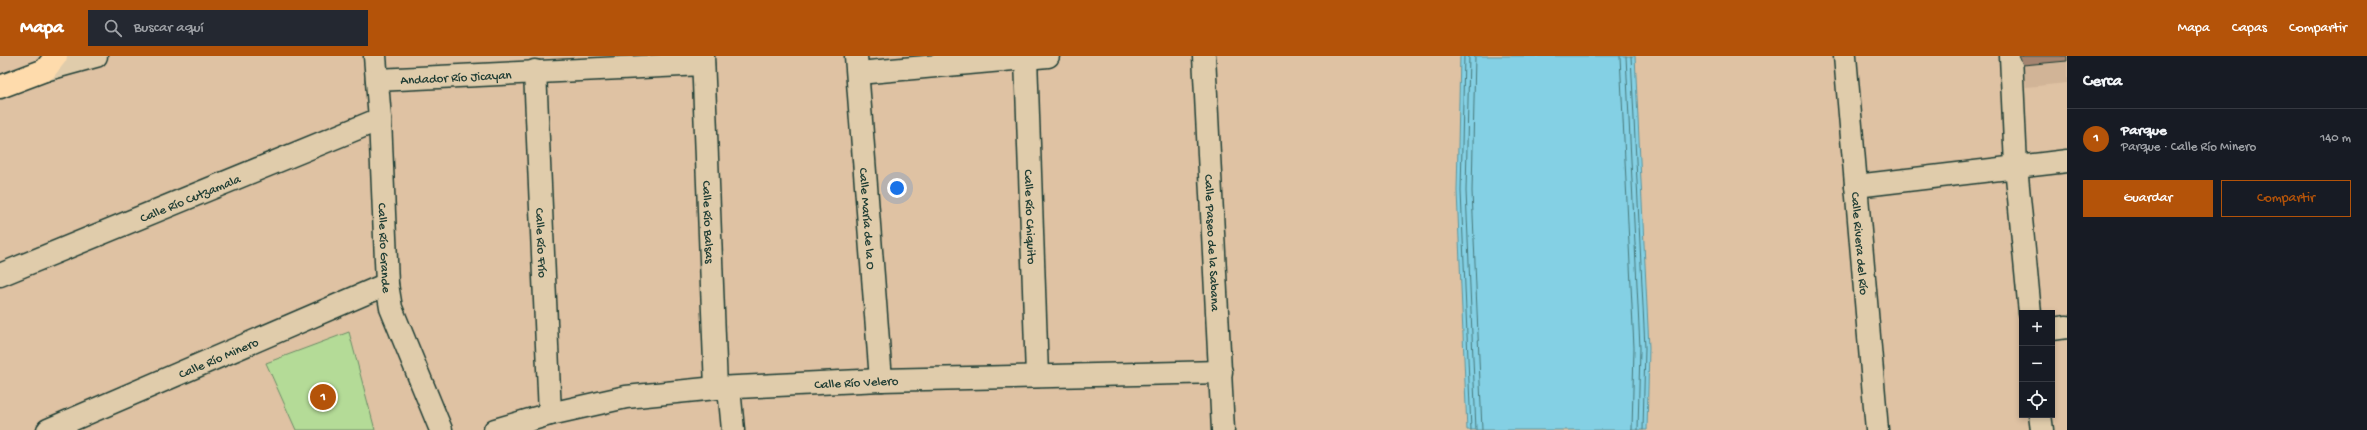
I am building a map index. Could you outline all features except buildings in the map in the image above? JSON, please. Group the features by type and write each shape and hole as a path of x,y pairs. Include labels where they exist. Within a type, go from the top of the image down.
{"main road":[{"path":"0,87 50,63"}],"street":[{"path":"50,63 96,56"},
{"name":"Calle Río Grande","path":"375,56 380,119 387,284 391,308 441,430"},
{"path":"857,64 1048,56"},
{"name":"Calle Paseo de la Sabana","path":"1204,56 1222,372 1223,430"},
{"name":"Calle Rivera del Río","path":"1845,56 1876,430"},
{"path":"2011,56 2016,166 2030,310"},
{"name":"Calle Río Chiquito","path":"1026,58 1037,376"},
{"name":"Andador Río Jicayan","path":"377,80 703,60"},
{"name":"Calle Río Balsas","path":"703,60 723,388 733,430"},
{"name":"Calle María de la O","path":"857,64 881,380"},
{"name":"Calle Río Frío","path":"535,71 550,414"},
{"name":"Calle Río Cutzamala","path":"0,275 380,119"},
{"path":"1856,186 2067,161"},
{"name":"Calle Río Minero","path":"48,430 387,284"},
{"path":"2055,329 2067,327"},
{"name":"Calle Río Velero","path":"495,430 550,414 626,397 723,388 881,380 1222,372"},
{"path":"2040,418 2042,430"}],"shaded area":[{"path":"2022,56 2067,56 2067,83 2026,87"}],"green space":[{"path":"349,332 375,430 296,430 266,363"}],"water":[{"path":"1460,56 1635,56 1649,348 1647,430 1467,430 1457,191"}],"place":[{"name":"Parque","path":"323,397"}]}
